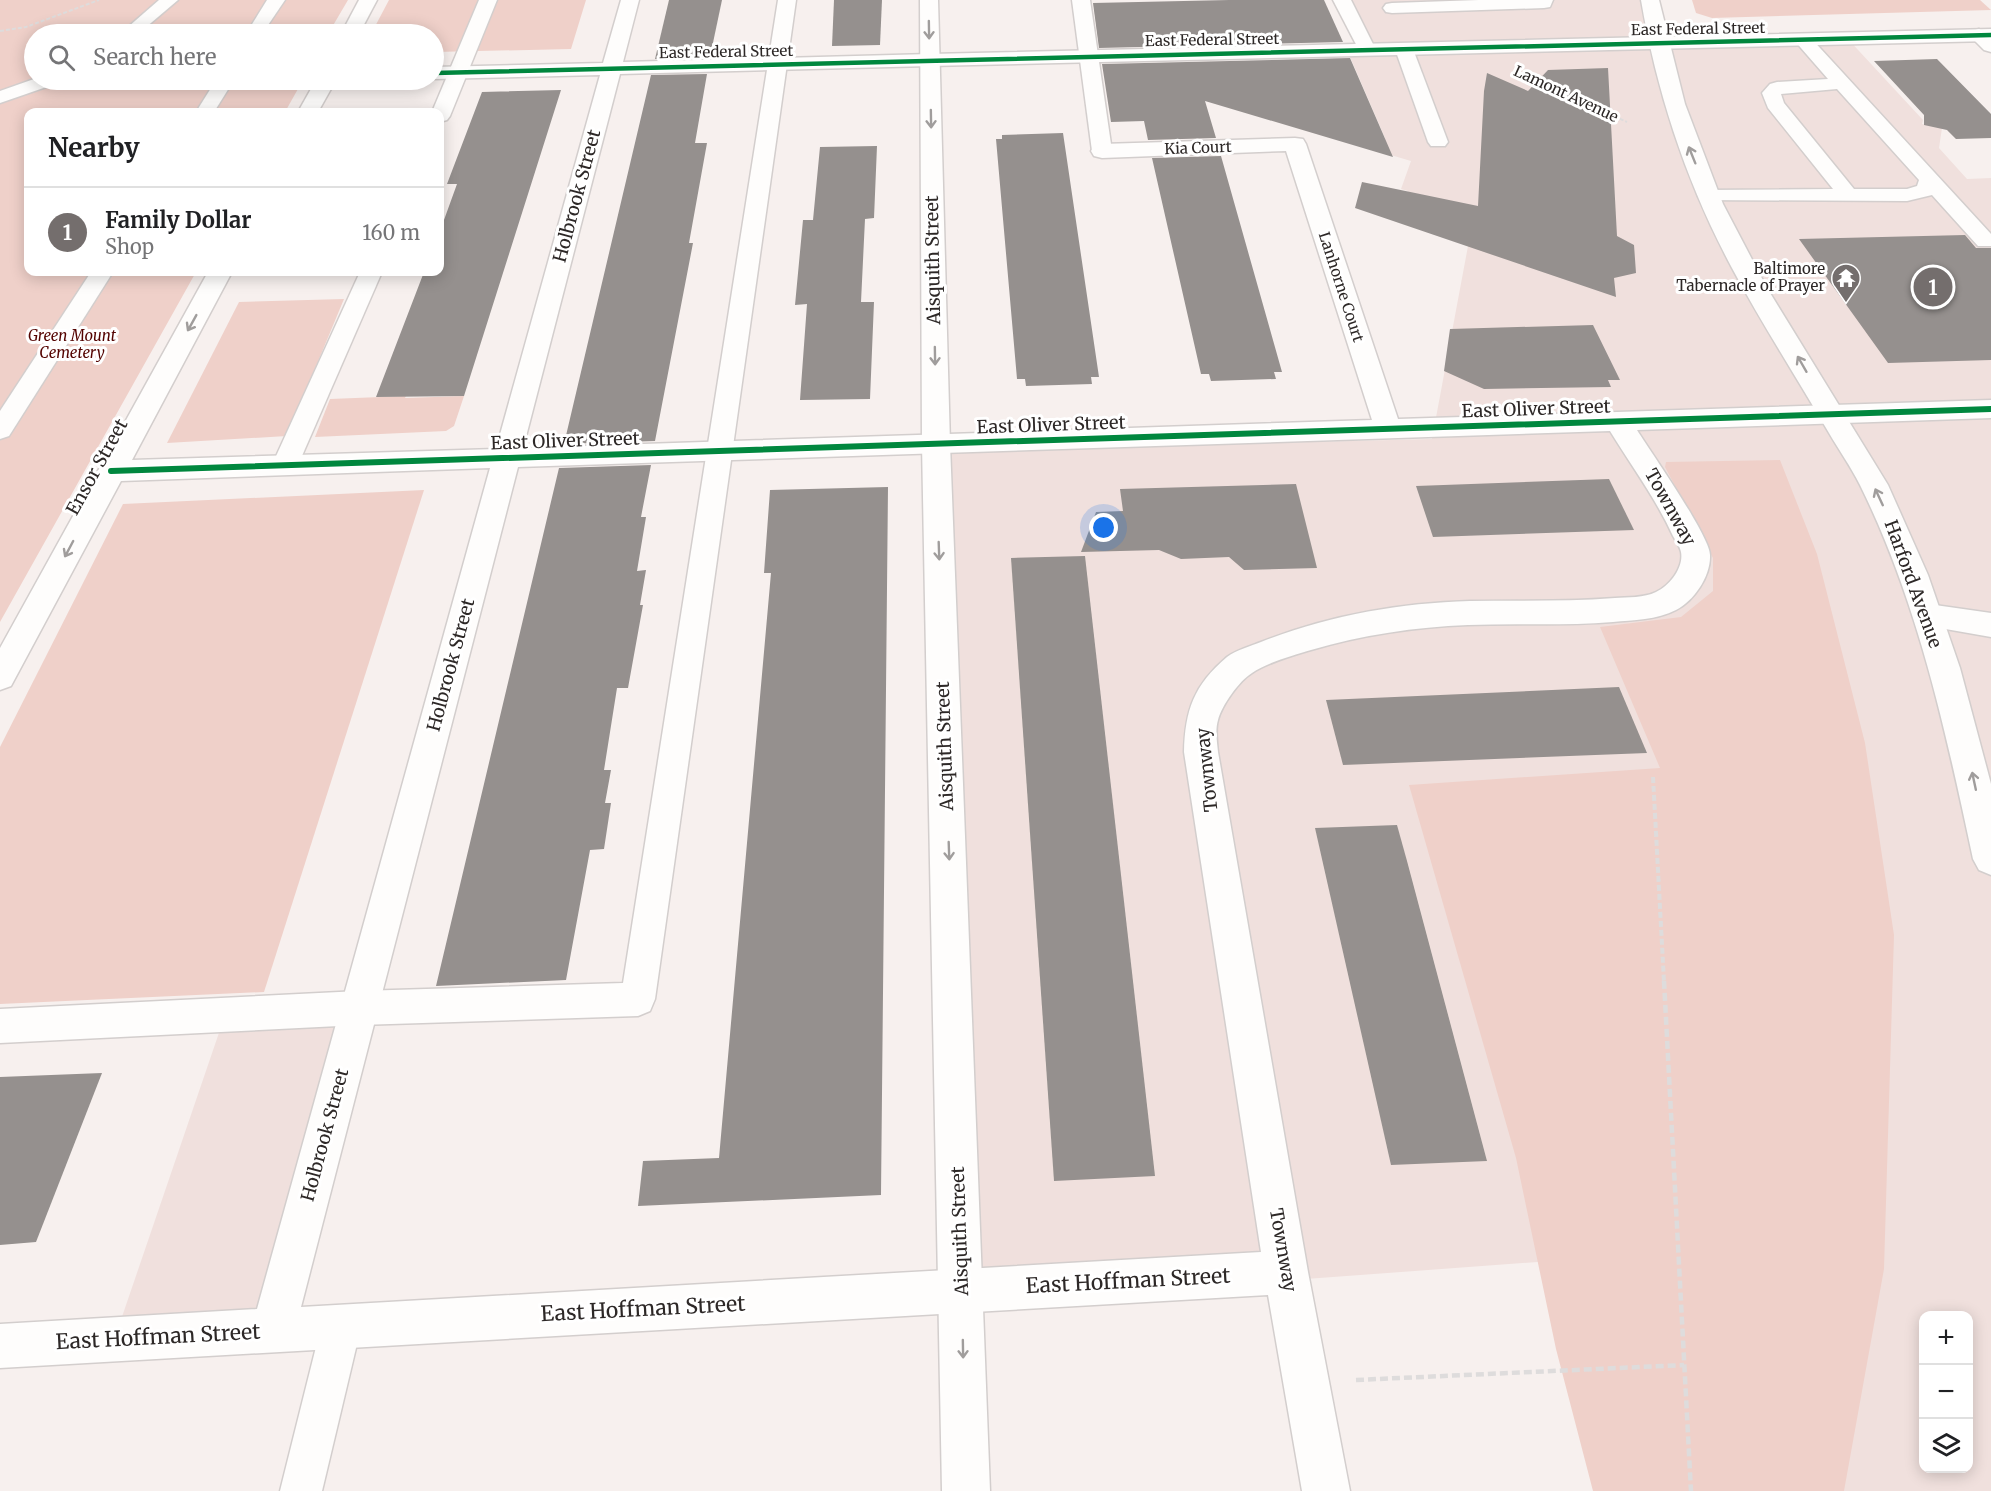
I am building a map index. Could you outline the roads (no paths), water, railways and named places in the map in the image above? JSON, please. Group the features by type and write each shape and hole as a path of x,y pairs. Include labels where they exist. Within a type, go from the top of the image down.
{"street":[{"path":"355,24 368,0"},
{"name":"Holbrook Street","path":"273,1330 630,0"},
{"name":"Aisquith Street","path":"929,0 936,444 966,1491"},
{"name":"Harford Avenue","path":"1650,0 1657,43 1688,145 1708,196 1744,267 1872,482 1906,553 1928,616 1965,740 1991,859"},
{"name":"East Federal Street","path":"444,73 1657,43 1987,39"},
{"path":"310,108 320,90"},
{"name":"Kia Court","path":"1102,151 1295,144"},
{"name":"Lanhorne Court","path":"1295,144 1388,429"},
{"name":"Ensor Street","path":"0,677 218,276"},
{"name":"East Oliver Street","path":"111,471 1991,409"},
{"name":"Townway","path":"1326,1491 1286,1272 1201,752 1201,722 1211,696 1240,664 1290,644 1341,629 1409,617 1469,613 1611,611 1665,602 1681,590 1692,573 1696,553 1679,518 1617,422"},
{"path":"1928,616 1991,625"},
{"name":"East Hoffman Street","path":"0,1346 1286,1272"}],"lane":[{"path":"140,24 169,0"},
{"path":"260,24 276,0"},
{"path":"443,108 488,0"},
{"path":"0,1026 360,1008 638,999 787,0"},
{"path":"1081,0 1102,151"},
{"path":"1342,0 1366,50"},
{"path":"1375,0 1392,8 1544,3 1544,0"},
{"path":"1392,8 1409,49 1438,142"},
{"path":"1803,40 1986,241"},
{"path":"1842,83 1777,88 1772,93 1776,104 1849,196"},
{"path":"0,97 24,88"},
{"path":"207,108 218,90"},
{"path":"1708,196 1907,195 1926,190 1929,179"},
{"path":"0,430 99,276"},
{"path":"285,465 369,276"},
{"path":"301,1491 341,1327"}],"place":[{"name":"Family Dollar","path":"1933,287"},
{"name":"Baltimore Tabernacle of Prayer","path":"1846,304"}],"park label":[{"name":"Green Mount Cemetery","path":"72,344"}]}
